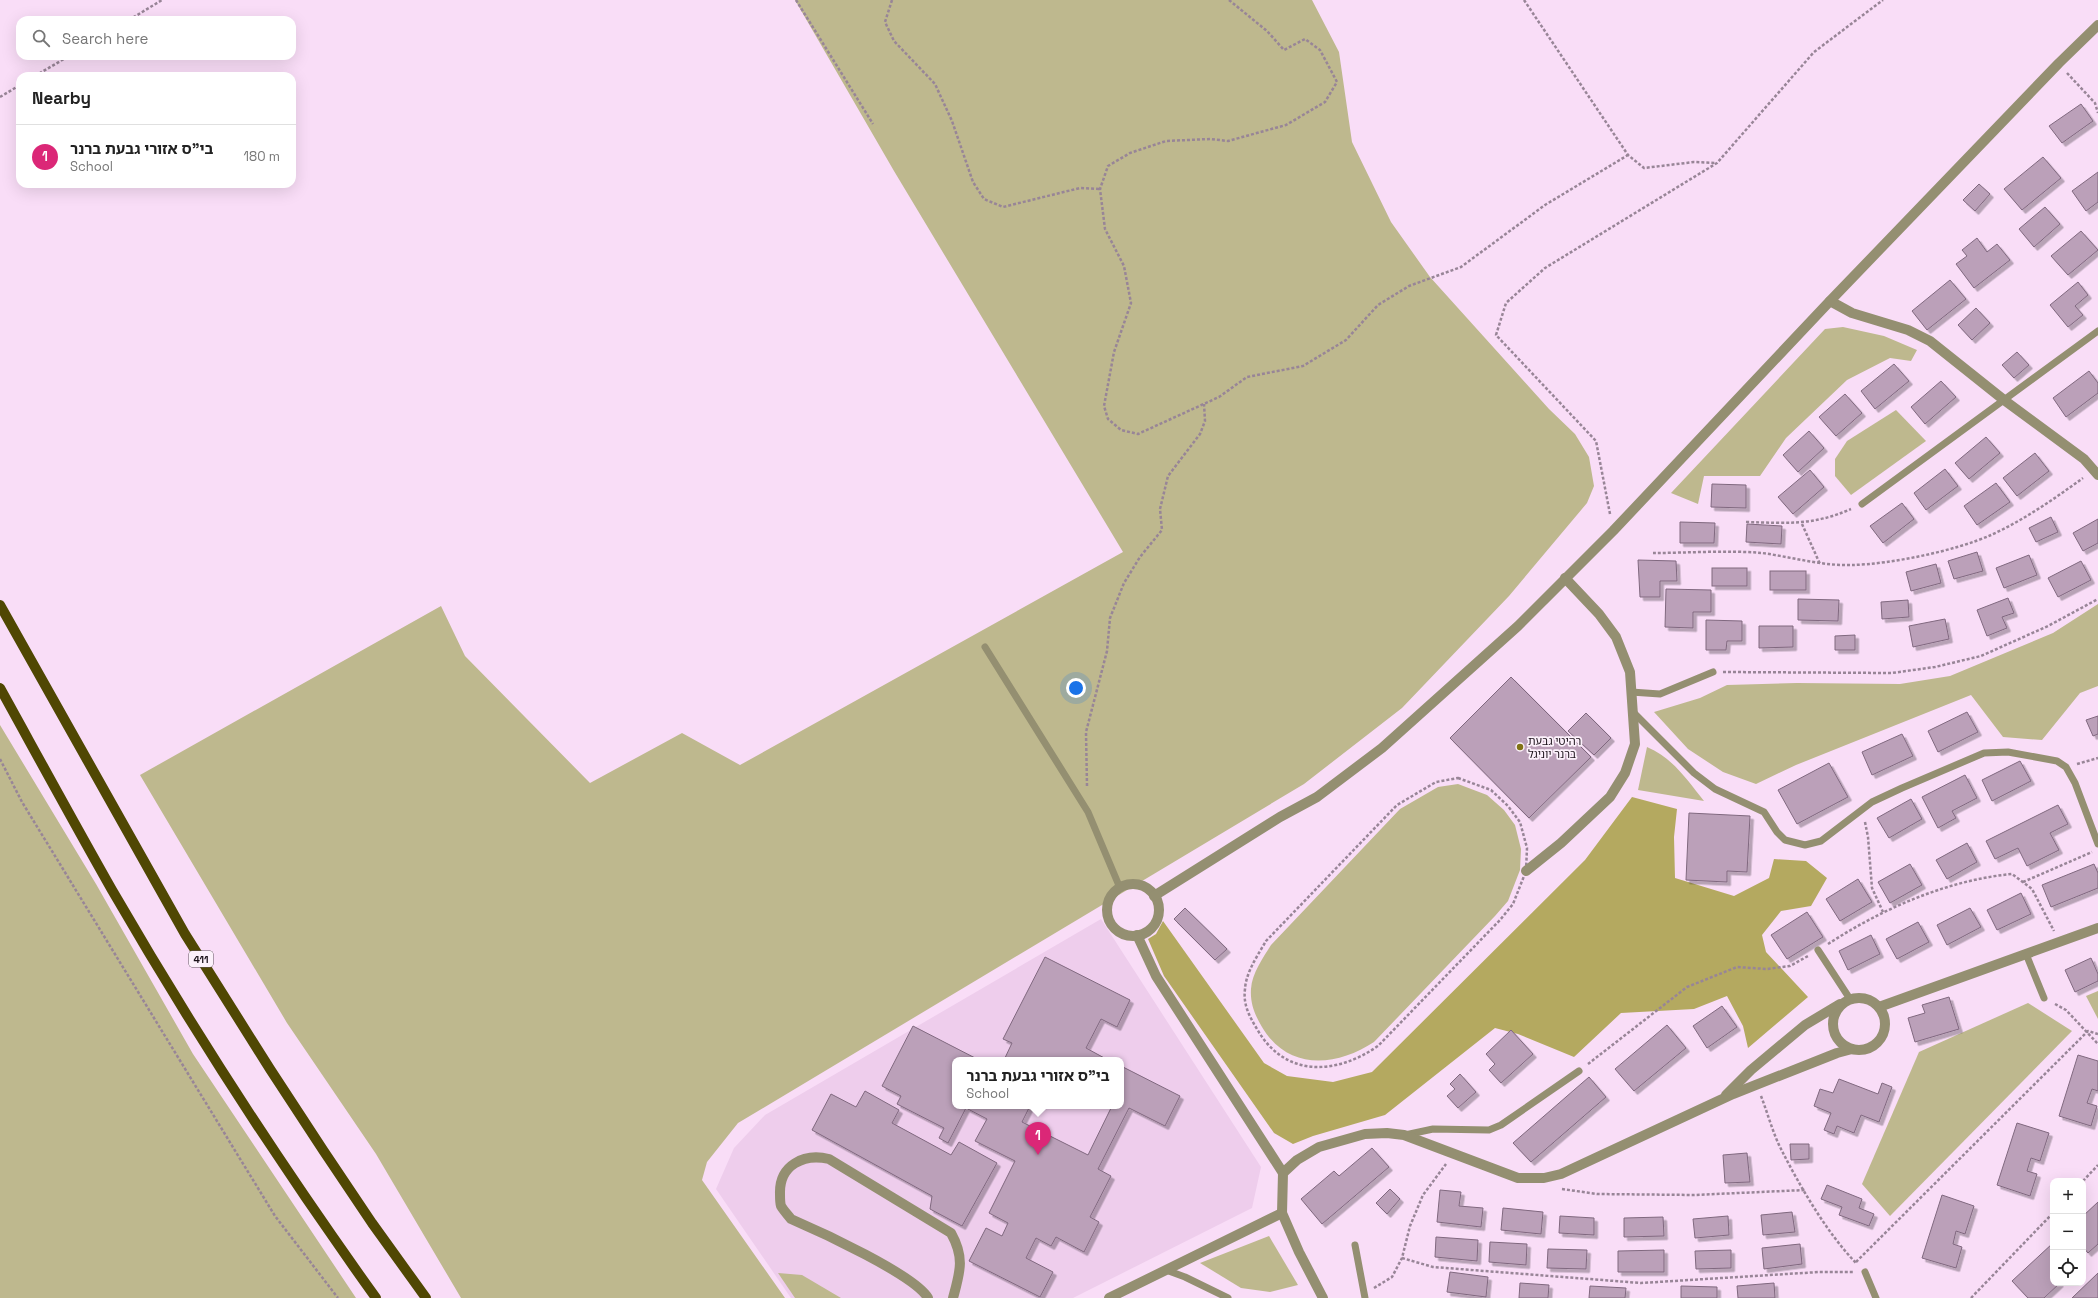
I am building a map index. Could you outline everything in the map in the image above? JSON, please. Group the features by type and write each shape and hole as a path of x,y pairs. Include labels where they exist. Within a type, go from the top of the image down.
{"main road":[{"name":"411","path":"0,605 186,934 311,1131 372,1223 426,1298"},
{"path":"0,688 112,890 151,955 236,1091 339,1246 376,1298"}],"street":[{"path":"1154,896 1280,817 1317,797 1382,748 1518,626 1613,531 1830,301 2059,63 2098,25"},
{"path":"1830,301 1852,314 1908,330 1930,341 2004,400 2084,458 2096,472"},
{"path":"1526,871 1561,843 1610,797 1625,773 1636,744 1630,672 1616,636 1599,614 1565,578"},
{"path":"1133,884 1141,886 1154,896 1159,912 1156,921 1145,933 1137,935 1121,932 1114,927 1109,920 1107,912 1108,904 1111,896 1120,888 1133,884"},
{"path":"1879,1007 2098,928"},
{"path":"1137,935 1156,976 1283,1172 1282,1213 1323,1298"},
{"path":"1283,1172 1296,1160 1319,1148 1365,1134 1404,1135 1518,1178 1544,1178 1561,1174 1756,1085 1836,1053 1852,1049 1862,1050 1871,1047 1883,1034 1885,1025 1884,1015 1879,1007 1872,1001 1863,998 1846,1001 1805,1026 1751,1070 1721,1100"},
{"path":"1846,1001 1836,1010 1832,1021 1833,1030 1840,1042 1852,1049"},
{"path":"928,1298 925,1293 905,1277 791,1219 780,1205 780,1188 786,1171 799,1160 816,1156 829,1159 951,1233 960,1255 961,1270 953,1298"},
{"path":"1109,1298 1282,1213"}],"lane":[{"path":"1862,504 2098,331"},
{"path":"985,647 1088,812 1120,888"},
{"path":"1631,692 1660,694 1685,685 1712,672"},
{"path":"1633,712 1694,773 1715,788 1764,812 1777,832 1785,840 1805,845 1821,840 1872,802 1902,788 1984,753 2015,753 2057,761 2066,768 2075,783 2098,844"},
{"path":"1818,950 1846,1001"},
{"path":"2026,954 2044,998"},
{"path":"1404,1135 1433,1129 1489,1130 1501,1125 1579,1071"},
{"path":"1355,1245 1364,1296"},
{"path":"1166,1270 1185,1277 1228,1298"},
{"path":"1865,1272 1876,1298"}],"path":[{"path":"136,16 162,0"},
{"path":"796,0 873,124"},
{"path":"892,0 885,22 894,40 935,84 952,121 973,182 984,200 1003,207 1080,188 1100,189"},
{"path":"1229,0 1266,31 1284,50 1305,39 1320,50 1337,82 1326,102 1286,125 1228,141 1210,139 1166,141 1130,153 1108,166 1100,189 1105,229 1124,266 1131,303 1108,373 1104,406 1108,419 1121,430 1138,434 1219,397 1247,377 1303,366 1346,340 1378,305 1409,286 1461,267 1545,205 1628,155"},
{"path":"1524,0 1628,155 1644,168 1694,162 1717,163"},
{"path":"1613,531 1596,442 1496,334 1506,302 1544,268 1717,163 1814,52 1883,0"},
{"path":"42,72 62,60"},
{"path":"2059,63 2095,103 2098,113"},
{"path":"0,97 16,87"},
{"path":"1088,812 1086,732 1107,651 1110,618 1124,583 1140,557 1162,530 1160,509 1168,476 1200,434 1205,421 1204,404"},
{"path":"1653,553 1761,553 1820,564 1852,565 1894,560 1938,551 1990,535 2039,509 2096,472"},
{"path":"1746,522 1802,524 1834,516 1862,504"},
{"path":"1802,524 1820,564"},
{"path":"1712,672 1892,673 1935,667 1981,656 2048,626 2098,599"},
{"path":"2066,768 2098,758"},
{"path":"0,759 22,802 275,1216 338,1298"},
{"path":"1458,778 1475,783 1491,790 1508,806 1520,822 1526,842 1526,871 1513,904 1500,920 1378,1046 1361,1058 1331,1067 1304,1066 1284,1058 1264,1042 1246,1011 1245,988 1252,967 1266,941 1397,804 1436,782 1458,778"},
{"path":"1862,810 1868,836 1872,888 1883,912"},
{"path":"2022,882 2098,850"},
{"path":"2044,998 2066,1010 2088,1031 2098,1044"},
{"path":"2088,1031 2098,1034"},
{"path":"1856,1263 2088,1031"},
{"path":"1756,1085 1781,1150 1804,1190 1845,1252 1865,1272"},
{"path":"1364,1296 1392,1277 1402,1258 1410,1226 1423,1195 1454,1155"},
{"path":"2086,1178 2098,1166"},
{"path":"1555,1187 1597,1194 1694,1195 1804,1190"},
{"path":"1971,1298 2051,1214"},
{"path":"1402,1258 1433,1267 1642,1284 1819,1272 1865,1272"}],"shaded area":[{"path":"795,0 1312,0 1339,52 1352,142 1391,222 1430,277 1549,409 1575,434 1589,457 1594,486 1587,503 1509,596 1402,708 1304,784 738,1123 707,1162 702,1180 785,1298 461,1298 376,1154 287,1023 140,775 441,606 465,656 590,783 682,733 740,765 1123,552 894,171"},
{"path":"1843,327 1884,336 1917,350 1911,361 1890,358 1847,380 1786,438 1760,476 1704,476 1698,504 1671,493 1825,329"},
{"path":"1896,410 1926,441 1851,495 1835,476 1835,459 1847,441"},
{"path":"2098,604 2098,686 2080,693 2042,740 2003,737 1971,695 1796,765 1756,784 1723,772 1688,749 1654,712 1700,698 1727,685 1797,683 1900,684 1950,676 2053,633"},
{"path":"0,725 96,884 193,1054 356,1298 0,1298"},
{"path":"1647,747 1672,763 1704,801 1638,790"},
{"path":"1458,784 1487,795 1504,810 1515,825 1521,849 1520,870 1508,901 1374,1042 1344,1056 1329,1060 1299,1058 1285,1051 1273,1041 1262,1027 1255,1014 1251,1000 1253,977 1271,945 1400,809 1438,787"},
{"path":"1632,797 1677,809 1674,837 1675,878 1734,896 1769,878 1774,859 1806,861 1827,878 1811,906 1781,911 1762,935 1766,952 1808,997 1748,1048 1743,1026 1727,996 1694,1009 1621,1013 1574,1057 1518,1034 1495,1028 1385,1115 1313,1136 1293,1144 1274,1133 1164,976 1148,939 1156,934 1163,921 1264,1063 1287,1076 1333,1082 1372,1072 1585,860"},
{"path":"1101,919 1261,1167 1252,1208 1073,1298 791,1298 716,1189 734,1148 765,1115"},
{"path":"2098,991 2098,1019 2086,996"},
{"path":"2028,1003 2072,1031 1890,1216 1862,1184 1919,1052"},
{"path":"1269,1236 1298,1285 1270,1292 1241,1288 1200,1263"},
{"path":"778,1273 802,1275 841,1298 795,1298"}],"building":[{"path":"2081,104 2093,121 2062,143 2049,126"},
{"path":"2043,157 2061,178 2022,210 2004,189"},
{"path":"2098,172 2098,202 2086,211 2072,191"},
{"path":"1979,184 1990,194 1975,211 1963,200"},
{"path":"2045,207 2060,224 2034,247 2019,229"},
{"path":"2081,231 2098,250 2068,275 2051,256"},
{"path":"1977,238 1987,252 1997,244 2010,260 1974,288 1956,264 1967,256 1962,250"},
{"path":"1950,280 1966,299 1927,330 1912,311"},
{"path":"2078,282 2088,295 2075,306 2083,315 2068,327 2050,305"},
{"path":"1976,308 1990,323 1972,340 1958,325"},
{"path":"2017,352 2029,365 2014,378 2002,365"},
{"path":"1894,364 1909,381 1875,409 1861,391"},
{"path":"2089,371 2098,383 2098,393 2066,417 2053,398"},
{"path":"1941,381 1956,397 1925,424 1911,407"},
{"path":"1845,394 1862,413 1836,436 1819,417"},
{"path":"1809,431 1824,448 1798,472 1783,455"},
{"path":"1986,437 2000,453 1969,479 1955,463"},
{"path":"2035,453 2049,471 2017,496 2003,478"},
{"path":"1945,469 1958,486 1926,510 1914,493"},
{"path":"1810,470 1824,487 1793,514 1778,497"},
{"path":"1996,483 2010,502 1977,525 1964,506"},
{"path":"1712,484 1746,485 1746,508 1711,507"},
{"path":"1902,503 1914,519 1883,543 1870,526"},
{"path":"2051,517 2058,532 2036,542 2029,528"},
{"path":"2098,519 2098,543 2083,551 2073,533"},
{"path":"1680,522 1715,523 1714,543 1680,543"},
{"path":"1747,524 1782,526 1781,544 1746,542"},
{"path":"1977,552 1983,571 1954,579 1948,561"},
{"path":"2029,555 2037,575 2004,588 1996,568"},
{"path":"1638,560 1676,561 1677,581 1660,581 1660,597 1640,597"},
{"path":"2081,561 2091,580 2058,597 2048,578"},
{"path":"1936,564 1941,583 1911,591 1906,572"},
{"path":"1712,568 1747,568 1747,586 1712,586"},
{"path":"1770,571 1806,571 1806,590 1770,590"},
{"path":"1666,589 1711,590 1711,612 1693,612 1693,628 1665,627"},
{"path":"2008,598 2014,613 2002,617 2007,628 1987,636 1977,610"},
{"path":"1798,599 1839,600 1838,621 1798,620"},
{"path":"1908,600 1909,617 1882,619 1881,602"},
{"path":"1945,619 1949,639 1913,647 1909,626"},
{"path":"1706,620 1742,621 1742,641 1727,641 1726,650 1706,650"},
{"path":"1759,626 1793,626 1793,647 1759,648"},
{"path":"1855,635 1855,650 1835,650 1835,636"},
{"name":"רהיטי גבעת ברנר יוניגל","path":"1511,677 1591,757 1529,818 1450,738"},
{"path":"1967,712 1978,732 1938,752 1928,731"},
{"path":"1586,713 1611,738 1594,755 1568,731"},
{"path":"2098,716 2098,734 2093,736 2086,720"},
{"path":"1902,734 1913,756 1872,775 1862,752"},
{"path":"2020,761 2031,781 1992,801 1982,780"},
{"path":"1829,763 1848,797 1797,824 1778,790"},
{"path":"1965,775 1977,798 1952,811 1956,818 1938,828 1922,797"},
{"path":"1911,799 1922,819 1889,838 1877,818"},
{"path":"2058,805 2068,824 2050,833 2059,850 2027,866 2018,848 1995,859 1986,841"},
{"path":"1689,813 1750,816 1747,872 1727,871 1727,882 1686,880"},
{"path":"1967,843 1977,862 1947,879 1936,860"},
{"path":"1910,864 1922,885 1890,903 1878,882"},
{"path":"2094,864 2098,873 2098,888 2051,907 2042,885"},
{"path":"1858,879 1872,902 1840,921 1826,899"},
{"path":"2021,893 2031,914 1997,930 1987,910"},
{"path":"1185,908 1227,949 1215,960 1174,919"},
{"path":"1970,908 1981,927 1947,945 1937,925"},
{"path":"1807,912 1823,937 1787,959 1771,935"},
{"path":"1918,922 1929,942 1897,959 1886,939"},
{"path":"1871,935 1880,954 1848,970 1839,951"},
{"path":"1045,957 1130,1000 1117,1027 1101,1019 1086,1048 1102,1057 1005,1057 1012,1043 1003,1039"},
{"path":"2091,958 2098,974 2098,981 2075,992 2065,970"},
{"path":"1949,997 1959,1029 1915,1042 1908,1018 1925,1013 1922,1005"},
{"path":"1722,1006 1737,1027 1707,1048 1693,1026"},
{"path":"1667,1025 1686,1048 1634,1091 1615,1069"},
{"path":"913,1026 973,1057 952,1057 952,1109 965,1109 948,1143 939,1138 944,1128 897,1104 901,1096 882,1086"},
{"path":"1511,1030 1533,1054 1501,1083 1489,1070 1495,1064 1486,1054"},
{"path":"2078,1055 2098,1061 2098,1091 2092,1089 2087,1103 2097,1106 2091,1126 2059,1116"},
{"path":"1124,1068 1180,1096 1165,1126 1129,1108 1098,1169 1111,1176 1090,1217 1099,1222 1084,1252 1056,1237 1051,1246 1036,1238 1026,1258 1053,1272 1040,1297 969,1261 986,1228 1002,1236 1008,1223 989,1213 1015,1161 975,1141 987,1119 968,1109 1028,1109 1022,1122 1088,1155 1111,1109 1124,1109"},
{"path":"1460,1074 1476,1092 1458,1108 1447,1096 1455,1089 1450,1084"},
{"path":"1589,1077 1606,1097 1531,1162 1513,1143"},
{"path":"1839,1079 1878,1094 1882,1083 1892,1087 1879,1122 1861,1115 1854,1133 1837,1126 1834,1134 1824,1130 1831,1113 1814,1106 1820,1089 1833,1093"},
{"path":"865,1091 899,1110 892,1123 951,1155 959,1142 997,1163 962,1226 930,1209 932,1196 812,1130 831,1094 856,1107"},
{"path":"2017,1123 2049,1133 2040,1161 2031,1158 2027,1171 2037,1174 2030,1196 1997,1185"},
{"path":"1790,1144 1809,1144 1809,1159 1791,1160"},
{"path":"1372,1148 1389,1167 1322,1224 1301,1199 1334,1171 1339,1176"},
{"path":"1747,1153 1750,1182 1725,1183 1723,1155"},
{"path":"1827,1185 1862,1199 1859,1208 1874,1214 1869,1226 1839,1215 1842,1207 1821,1199"},
{"path":"1390,1189 1400,1199 1387,1214 1376,1203"},
{"path":"1440,1190 1461,1192 1459,1206 1483,1208 1481,1227 1437,1222"},
{"path":"1942,1195 1974,1206 1965,1234 1956,1231 1953,1244 1962,1247 1956,1268 1922,1258"},
{"path":"2098,1202 2098,1244 2088,1253 2086,1251 2086,1213"},
{"path":"1503,1208 1543,1212 1541,1234 1501,1230"},
{"path":"1792,1212 1795,1232 1763,1235 1761,1215"},
{"path":"1560,1216 1594,1218 1594,1235 1559,1233"},
{"path":"1728,1216 1729,1235 1695,1238 1693,1219"},
{"path":"1663,1217 1664,1236 1624,1237 1624,1218"},
{"path":"1436,1237 1478,1240 1477,1261 1435,1257"},
{"path":"1490,1242 1527,1244 1526,1265 1489,1262"},
{"path":"1800,1244 1802,1264 1764,1269 1762,1248"},
{"path":"2050,1246 2050,1286 2057,1286 2044,1298 2028,1298 2012,1281"},
{"path":"1548,1249 1587,1250 1586,1269 1547,1268"},
{"path":"1664,1250 1664,1272 1618,1272 1618,1251"},
{"path":"1731,1250 1731,1268 1696,1269 1695,1251"},
{"path":"1450,1272 1488,1277 1486,1297 1447,1292"},
{"path":"2098,1273 2098,1298 2072,1298 2086,1286"},
{"path":"1520,1283 1549,1285 1548,1298 1519,1298"},
{"path":"1774,1283 1775,1298 1738,1298 1737,1286"},
{"path":"1590,1286 1626,1288 1625,1298 1589,1298"},
{"path":"1681,1286 1717,1287 1717,1298 1681,1298"}],"place":[{"name":"רהיטי גבעת ברנר יוניגל","path":"1520,747"},
{"name":"בי\"ס אזורי גבעת ברנר","path":"1038,1155"}]}
